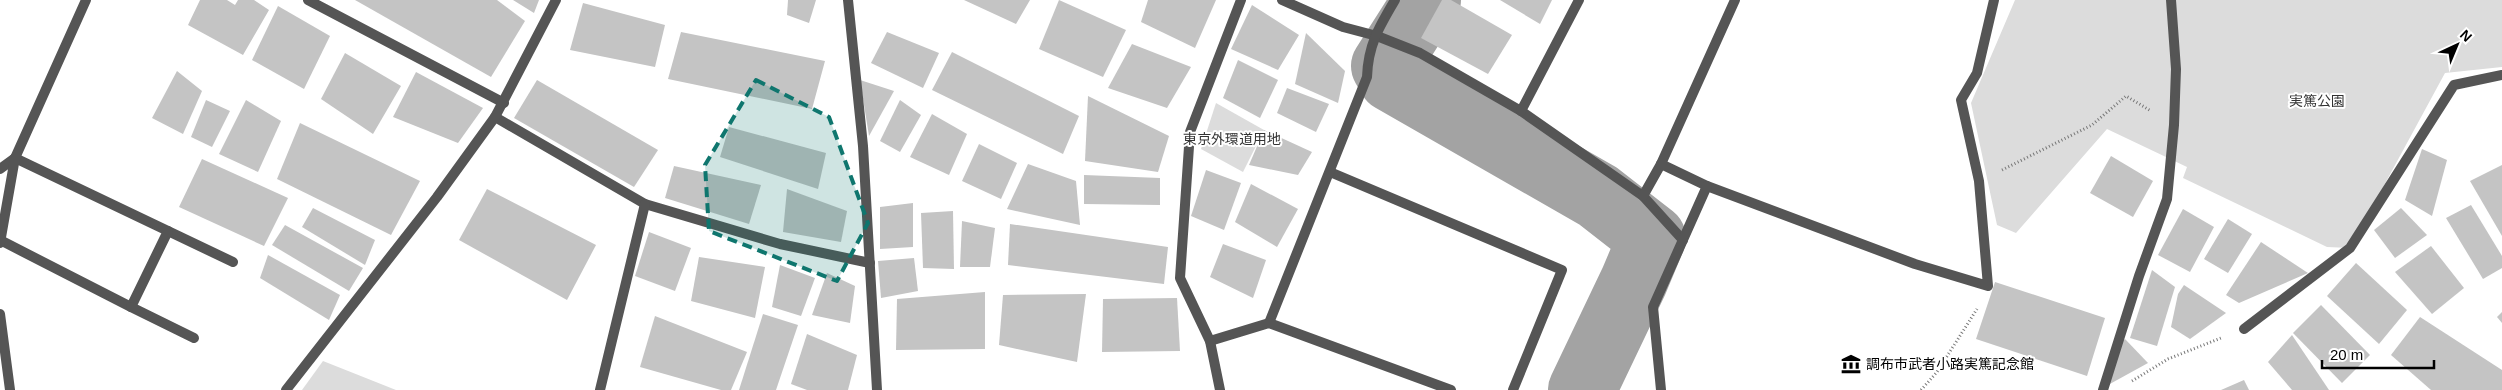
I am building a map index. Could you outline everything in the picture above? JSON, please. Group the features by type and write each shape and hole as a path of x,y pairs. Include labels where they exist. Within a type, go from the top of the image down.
{"street":[{"path":"86,0 15,158 0,241 194,338"},
{"path":"308,0 504,103"},
{"path":"286,390 437,197 495,117 504,103 556,0"},
{"path":"848,0 863,146 877,390"},
{"path":"1220,390 1210,341 1180,278 1190,132 1241,0"},
{"path":"1282,0 1344,27 1376,36 1420,53 1521,111 1643,196 1683,240"},
{"path":"1269,323 1367,77 1368,58 1376,36 1395,0"},
{"path":"1521,111 1579,0"},
{"path":"1643,196 1661,164 1735,0"},
{"path":"1661,164 1707,186 1915,264 1988,286 1979,181 1961,100 1977,73 1994,0"},
{"path":"2103,390 2139,276 2167,198 2174,125 2176,69 2171,0"},
{"path":"2244,329 2350,248 2454,85 2502,75"},
{"path":"495,117 645,204 780,244 870,263"},
{"path":"0,169 15,158"},
{"path":"15,158 233,262"},
{"path":"1330,172 1562,270 1513,390"},
{"path":"1661,390 1652,307 1707,186"},
{"path":"600,390 645,204"},
{"path":"131,307 168,231"},
{"path":"0,314 10,390"},
{"path":"1210,341 1269,323 1451,390"}],"path":[{"path":"1979,181 2092,125 2126,96 2174,125"},
{"path":"1921,390 1936,372 1970,322 1988,286"},
{"path":"2124,386 2168,359 2244,329"}],"highlighted area":[{"path":"756,80 829,117 868,223 837,281 709,231 705,165"}],"green space":[{"name":"実篤公園","path":"2015,0 2502,0 2502,67 2445,73 2350,248 2327,247 2183,178 2187,167 2107,129 2016,233 1997,225 1971,103"},
{"name":"東京外環道用地","path":"1216,103 1264,130 1243,172 1201,149"},
{"path":"323,361 396,390 302,390"}],"building":[{"path":"200,0 227,0 235,5 238,0 254,0 269,10 243,55 188,25"},
{"path":"355,0 497,0 525,21 491,77"},
{"path":"513,0 539,0 534,13"},
{"path":"788,0 816,0 809,23 787,15"},
{"path":"964,0 1030,0 1016,24"},
{"path":"1059,0 1126,30 1103,77 1039,49"},
{"path":"1148,0 1216,0 1195,48 1141,22"},
{"path":"1442,0 1451,0 1512,35 1488,74 1421,38"},
{"path":"1500,0 1552,0 1540,24"},
{"path":"583,3 665,25 655,67 570,50"},
{"path":"1252,5 1299,35 1278,70 1231,49"},
{"path":"278,6 330,36 304,89 252,60"},
{"path":"681,32 825,61 812,109 668,79"},
{"path":"887,32 939,53 923,88 871,63"},
{"path":"1306,33 1345,71 1338,103 1295,84"},
{"path":"1132,44 1191,67 1167,108 1108,88"},
{"path":"952,52 1079,116 1063,154 932,90"},
{"path":"345,53 401,86 373,134 321,99"},
{"path":"1238,60 1278,80 1260,118 1223,98"},
{"path":"177,71 202,91 183,134 152,118"},
{"path":"416,72 483,108 458,143 393,117"},
{"path":"537,80 658,150 634,187 514,118"},
{"path":"860,80 894,91 869,136"},
{"path":"1287,88 1329,104 1316,132 1277,113"},
{"path":"1088,96 1169,136 1158,172 1085,161"},
{"path":"206,100 230,111 212,147 191,137"},
{"path":"246,100 281,121 258,172 219,154"},
{"path":"900,100 921,115 900,152 880,141"},
{"path":"932,114 967,134 949,175 910,157"},
{"path":"300,123 420,181 391,235 277,179"},
{"path":"729,127 826,153 818,189 720,157"},
{"path":"1264,130 1312,152 1298,175 1249,165"},
{"path":"979,144 1017,163 1001,199 962,181"},
{"path":"2422,149 2447,160 2432,216 2405,200"},
{"path":"2111,156 2153,181 2133,217 2090,193"},
{"path":"202,159 288,198 264,246 179,207"},
{"path":"1028,164 1076,181 1080,225 1007,209"},
{"path":"2502,165 2502,236 2470,181"},
{"path":"674,166 761,185 749,224 665,198"},
{"path":"1206,170 1241,183 1224,230 1191,216"},
{"path":"1084,175 1160,178 1160,205 1084,204"},
{"path":"1251,184 1298,209 1277,247 1235,222"},
{"path":"487,189 596,245 567,300 459,240"},
{"path":"787,189 847,211 841,242 783,232"},
{"path":"913,203 913,247 880,249 880,207"},
{"path":"2471,205 2502,256 2502,268 2483,279 2446,218"},
{"path":"313,208 375,240 365,265 302,227"},
{"path":"2401,208 2427,235 2395,258 2374,230"},
{"path":"2183,209 2214,227 2190,272 2158,255"},
{"path":"953,211 954,269 923,268 921,213"},
{"path":"2228,219 2252,234 2228,273 2204,259"},
{"path":"962,221 995,228 990,267 960,267"},
{"path":"1010,224 1168,247 1164,284 1008,265"},
{"path":"285,225 363,268 349,291 272,245"},
{"path":"649,232 691,248 675,291 635,276"},
{"path":"2261,242 2308,273 2239,303 2226,295"},
{"path":"1223,244 1266,260 1253,298 1210,277"},
{"path":"2431,246 2464,288 2432,314 2395,272"},
{"path":"268,255 340,295 329,320 260,278"},
{"path":"699,257 765,267 755,318 691,301"},
{"path":"914,258 918,291 881,298 878,261"},
{"path":"2356,263 2407,310 2379,344 2327,296"},
{"path":"780,265 815,278 801,316 772,307"},
{"path":"2152,270 2175,287 2157,346 2130,338"},
{"path":"827,273 855,286 850,323 812,315"},
{"path":"1995,282 2105,318 2087,376 1976,339"},
{"path":"2184,285 2226,313 2190,339 2171,327 2178,294"},
{"path":"985,292 985,349 896,350 897,299"},
{"path":"1086,294 1077,362 999,345 1003,295"},
{"path":"1177,298 1180,351 1102,352 1103,299"},
{"path":"2321,305 2370,355 2342,383 2293,333"},
{"path":"2502,312 2502,323 2497,317"},
{"path":"763,314 798,325 776,390 739,390"},
{"path":"655,316 747,352 731,390 721,390 640,367"},
{"path":"2420,317 2502,370 2502,390 2431,390 2391,355"},
{"path":"807,334 857,355 848,390 807,390 791,384"},
{"path":"2292,335 2329,390 2292,390 2268,362"},
{"path":"2125,339 2148,363 2108,385 2120,344"},
{"path":"2244,380 2249,390 2221,390"}],"waterway":[{"path":"1427,0 1385,66 1392,78 1598,196 1652,238 1634,281 1582,390"}],"place":[{"name":"調布市武者小路実篤記念館","path":"1851,364"}]}
